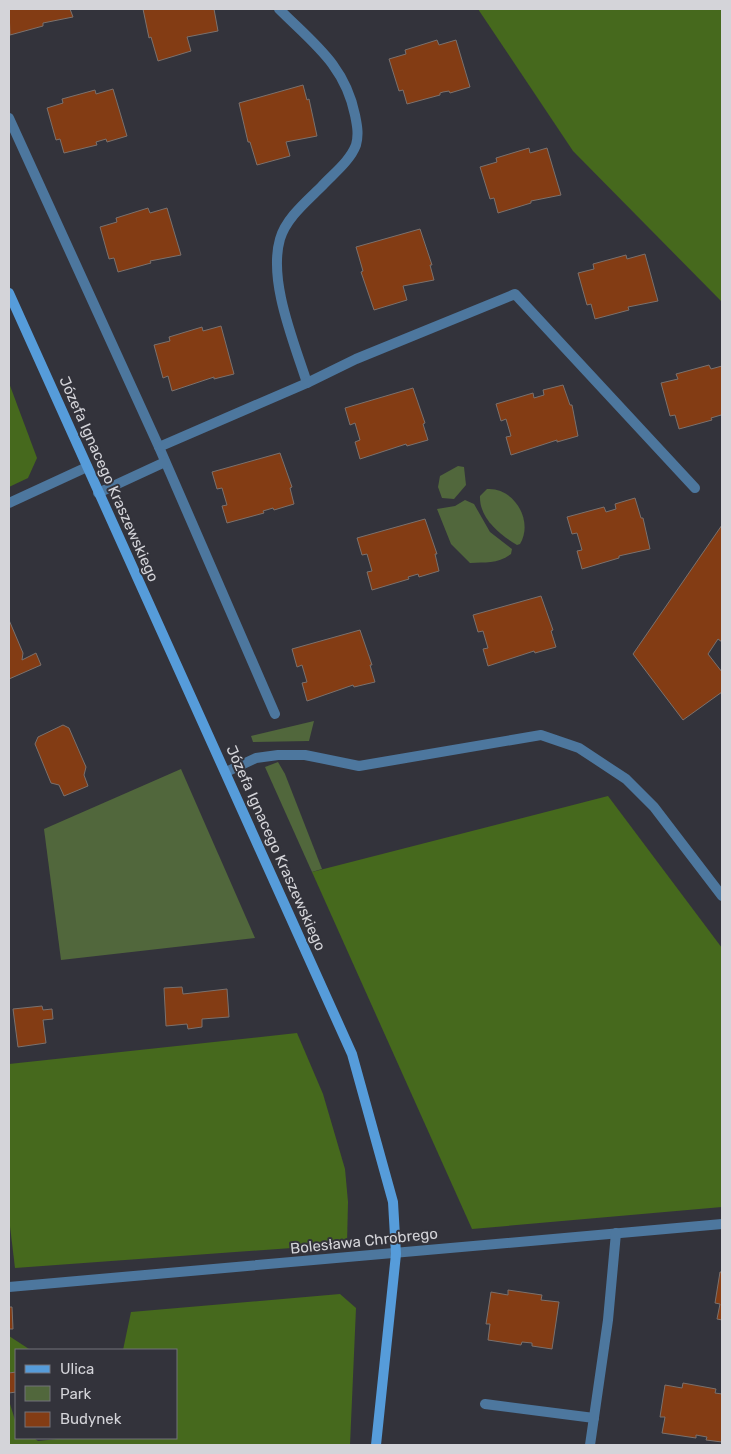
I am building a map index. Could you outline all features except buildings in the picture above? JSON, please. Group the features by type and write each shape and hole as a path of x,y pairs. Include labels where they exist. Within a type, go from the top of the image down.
{"street":[{"path":"279,9 340,73 348,89 358,130 355,146 348,159 296,213 284,228 280,239 276,268 279,291 307,383"},
{"path":"9,118 165,462 275,714"},
{"name":"Józefa Ignacego Kraszewskiego","path":"9,293 352,1054 393,1202 396,1254 376,1445"},
{"path":"158,447 307,383 356,359 515,294 695,488"},
{"path":"98,493 165,462"},
{"path":"9,503 87,467"},
{"path":"226,772 256,758 278,755 305,755 359,766 541,735 579,748 626,779 654,807 722,896"},
{"name":"Bolesława Chrobrego","path":"9,1287 722,1224"},
{"path":"590,1445 608,1320 616,1233"},
{"path":"486,1404 594,1418"}],"green space":[{"path":"478,9 722,9 722,302 573,151"},
{"path":"9,383 37,458 28,478 9,487"},
{"path":"458,466 464,467 466,485 454,499 442,498 438,487 440,476"},
{"path":"487,489 497,490 506,494 519,507 525,525 524,535 520,544 517,545 504,536 487,519 483,512 480,496"},
{"path":"465,500 474,504 490,532 512,549 511,554 496,561 470,563 451,544 437,509 455,506"},
{"path":"314,721 309,741 253,742 251,736"},
{"path":"278,762 285,774 322,869 312,872 265,767"},
{"path":"181,769 255,938 61,960 44,829"},
{"path":"608,796 722,948 722,1207 472,1229 312,872"},
{"path":"297,1033 323,1094 345,1169 348,1202 347,1244 15,1268 9,1218 9,1064"},
{"path":"340,1294 356,1308 350,1445 9,1445 9,1401 15,1420 15,1439 35,1439 38,1441 57,1439 178,1439 178,1349 123,1349 131,1312"},
{"path":"9,1336 29,1349 15,1349 15,1372 9,1382"}]}
